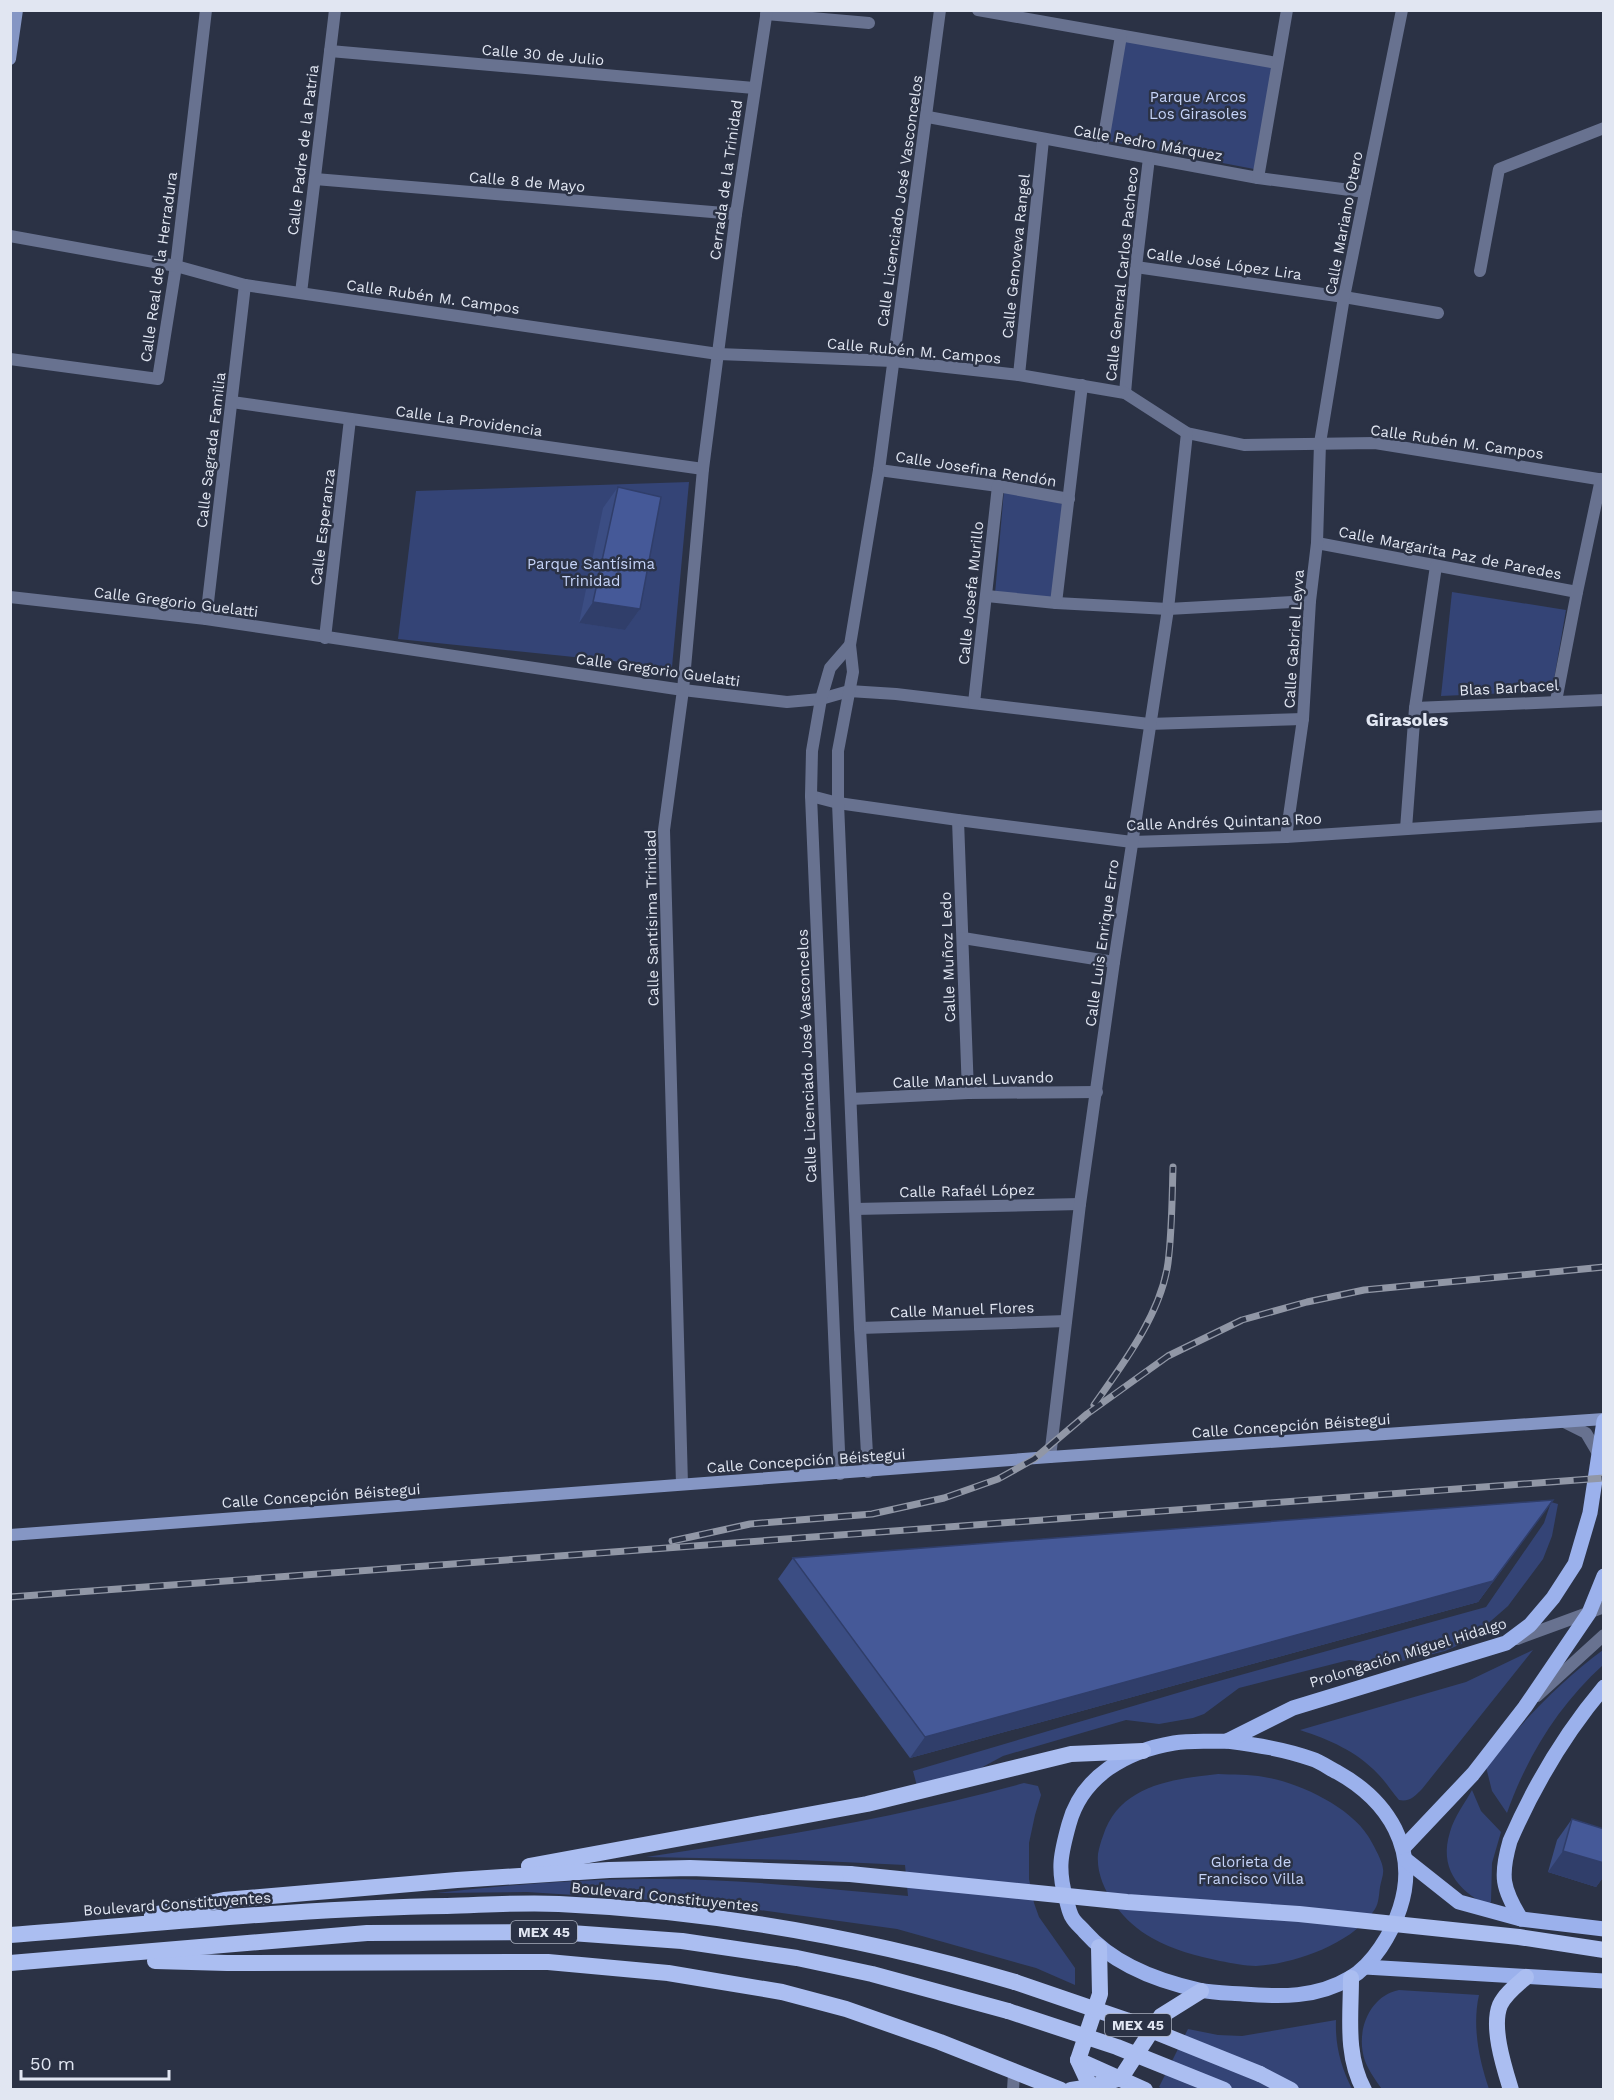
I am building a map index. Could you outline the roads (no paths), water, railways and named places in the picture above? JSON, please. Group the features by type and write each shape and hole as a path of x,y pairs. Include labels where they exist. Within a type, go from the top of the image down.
{"highway":[{"path":"458,1880 867,1804 1071,1754 1143,1751"},
{"path":"83,1929 224,1900 458,1880 609,1870 690,1868 850,1874 1127,1902 1299,1914 1519,1937 1604,1950"},
{"name":"Boulevard Constituyentes","path":"10,1935 369,1907 557,1904 684,1914 801,1930 1015,1982 1126,2020 1260,2074 1290,2090"},
{"name":"MEX 45","path":"10,1963 367,1933 557,1932 682,1941 796,1958 872,1974 1008,2011 1117,2047 1224,2090"},
{"path":"1092,2088 1078,2060 1100,1994 1099,1947"},
{"path":"73,1958 227,1963 548,1962 668,1973 782,1992 846,2009 940,2042 1013,2081 1060,2090"},
{"path":"1511,2090 1498,2039 1496,2018 1507,1995 1526,1977"},
{"path":"1351,1978 1350,2042 1355,2066 1364,2090"},
{"path":"1071,2090 1092,2088 1121,2078 1161,2016 1201,1991"},
{"path":"1078,2060 1145,2090"}],"main road":[{"path":"10,59 16,10"},
{"path":"1506,1643 1530,1625 1553,1598 1575,1564 1590,1513 1604,1420"},
{"name":"Calle Concepción Béistegui","path":"10,1534 1050,1457 1604,1420"},
{"path":"1404,1854 1473,1774 1596,1610 1604,1576"},
{"name":"Prolongación Miguel Hidalgo","path":"1227,1741 1293,1708 1506,1643"},
{"path":"1521,1919 1508,1898 1503,1875 1504,1859 1510,1841 1563,1742 1604,1687"},
{"path":"1227,1741 1273,1747 1314,1760 1355,1782 1381,1807 1397,1832 1404,1854 1405,1894 1398,1917 1382,1945 1365,1967 1351,1978 1321,1992 1284,1997 1201,1991 1150,1976 1099,1947 1072,1918 1059,1878 1063,1846 1074,1808 1092,1781 1111,1765 1143,1751 1174,1743 1227,1741"},
{"path":"1404,1854 1460,1902 1521,1919 1604,1929"},
{"path":"1365,1967 1604,1981"}],"street":[{"name":"Calle Real de la Herradura","path":"10,359 158,379 176,266 206,10"},
{"name":"Calle Padre de la Patria","path":"301,293 335,10"},
{"name":"Calle Licenciado José Vasconcelos","path":"868,1472 838,803 838,751 853,672 850,645 879,470 940,10"},
{"path":"978,10 1277,63"},
{"path":"1258,178 1287,10"},
{"name":"Calle Mariano Otero","path":"1320,443 1344,297 1402,10"},
{"path":"767,12 869,23"},
{"name":"Cerrada de la Trinidad","path":"718,354 736,213 767,12"},
{"path":"1102,148 1121,36"},
{"name":"Calle 30 de Julio","path":"330,51 754,88"},
{"name":"Calle Pedro Márquez","path":"927,117 1258,178 1365,192"},
{"path":"1480,271 1499,169 1604,128"},
{"name":"Calle Genoveva Rangel","path":"1019,375 1043,140"},
{"name":"Calle General Carlos Pacheco","path":"1125,393 1136,267 1149,158"},
{"name":"Calle 8 de Mayo","path":"315,180 736,213"},
{"name":"Calle Rubén M. Campos","path":"10,236 176,266 245,285 718,354 893,361 1019,375 1082,385 1125,393 1187,433 1245,445 1375,443 1602,480"},
{"name":"Calle José López Lira","path":"1136,267 1438,313"},
{"name":"Calle Sagrada Familia","path":"206,619 245,285"},
{"name":"Calle Santísima Trinidad","path":"682,1484 664,830 683,690 703,469 718,354"},
{"path":"1056,603 1082,385"},
{"name":"Calle La Providencia","path":"232,402 703,469"},
{"name":"Calle Esperanza","path":"325,638 351,419"},
{"name":"Calle Luis Enrique Erro","path":"1050,1457 1080,1204 1149,724 1168,609 1187,433"},
{"name":"Calle Gabriel Leyva","path":"1287,837 1303,719 1310,601 1317,543 1320,443"},
{"name":"Calle Josefina Rendón","path":"879,470 998,486 1069,499"},
{"path":"1556,701 1602,480"},
{"name":"Calle Josefa Murillo","path":"974,703 998,486"},
{"name":"Calle Margarita Paz de Paredes","path":"1317,543 1577,592"},
{"path":"1406,829 1415,708 1436,566"},
{"path":"987,596 1056,603 1168,609 1310,601"},
{"name":"Calle Gregorio Guelatti","path":"10,597 206,619 683,690 787,702 821,699 849,691 896,694 1149,724 1303,719"},
{"name":"Calle Licenciado José Vasconcelos","path":"840,1474 812,751 821,699 830,668 850,645"},
{"name":"Blas Barbacel","path":"1415,708 1604,700"},
{"name":"Calle Andrés Quintana Roo","path":"812,796 838,803 1132,842 1287,837 1604,816"},
{"name":"Calle Muñoz Ledo","path":"958,820 968,1094"},
{"path":"963,938 1114,962"},
{"name":"Calle Manuel Luvando","path":"851,1099 1097,1092"},
{"name":"Calle Rafaél López","path":"855,1209 1080,1204"},
{"name":"Calle Manuel Flores","path":"860,1328 1066,1321"},
{"path":"1564,1422 1586,1433 1599,1455"},
{"name":"Prolongación Miguel Hidalgo","path":"1506,1643 1596,1610"},
{"path":"1525,1707 1604,1635"}],"railway":[{"path":"1094,1405 1139,1338 1158,1301 1168,1263 1173,1167"},
{"path":"672,1541 750,1524 872,1514 944,1498 998,1479 1034,1459 1087,1414 1168,1356 1242,1320 1307,1302 1364,1290 1604,1267"},
{"path":"10,1597 1604,1478"}],"district":[{"name":"Girasoles","path":"1407,719"}],"park label":[{"name":"Parque Arcos Los Girasoles","path":"1198,106"},
{"name":"Parque Santísima Trinidad","path":"591,572"},
{"name":"Glorieta de Francisco Villa","path":"1251,1870"}]}
